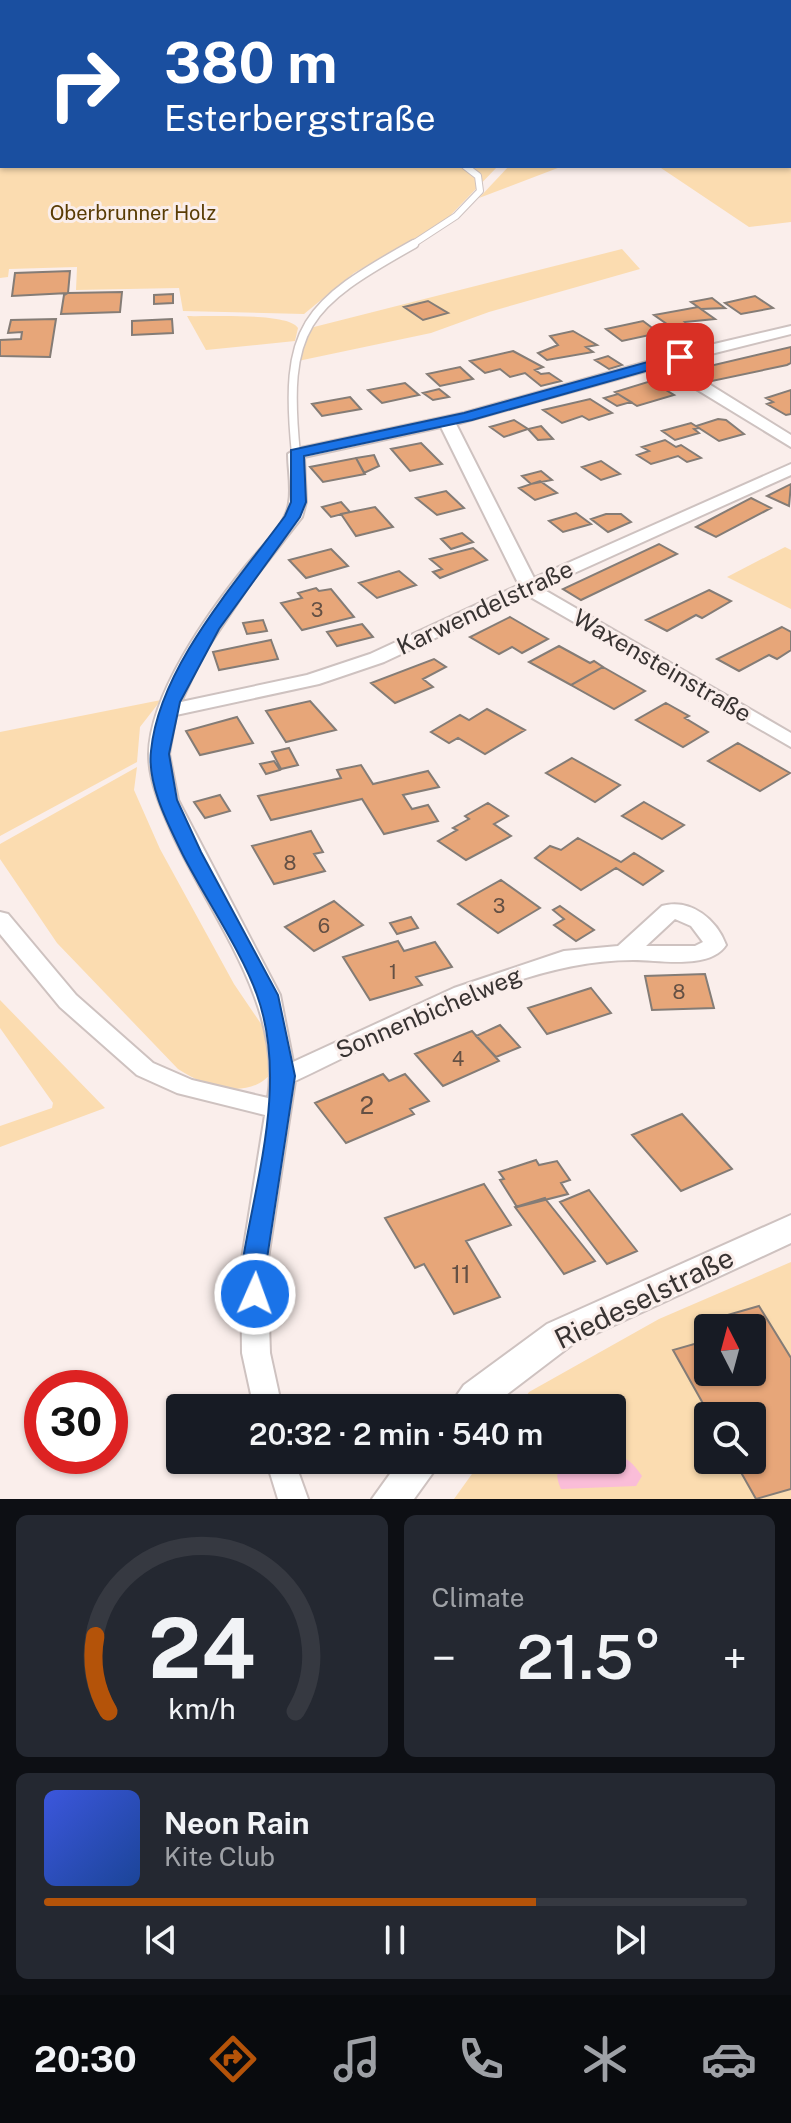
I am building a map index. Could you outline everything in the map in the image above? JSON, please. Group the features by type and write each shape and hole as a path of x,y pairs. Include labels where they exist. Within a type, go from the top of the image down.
{"street":[{"path":"265,1394 256,1353 254,1265 284,1076 268,995 168,800 159,754 167,711 205,638 293,517 298,502 296,454 446,421 791,330"},
{"path":"662,362 791,442"},
{"path":"446,421 530,589"},
{"name":"Karwendelstraße","path":"167,711 340,672 423,639 634,538 791,469"},
{"name":"Waxensteinstraße","path":"530,589 791,741"},
{"path":"0,919 68,1001 145,1069 186,1087 277,1109"},
{"name":"Sonnenbichelweg","path":"284,1076 462,994 564,959 624,953"},
{"name":"Riedeselstraße","path":"480,1394 560,1334 791,1228"},
{"path":"285,1474 293,1499"},
{"path":"391,1499 412,1474"}],"lane":[{"path":"296,454 289,392 296,349 310,317 325,298 349,280 433,233 468,206 480,191 478,176 468,168"}],"green space":[{"name":"Oberbrunner Holz","path":"0,168 496,168 443,223 354,273 304,314 183,311 179,288 76,290 77,267 9,269 8,277 0,278"},
{"path":"507,168 558,168 479,198"},
{"name":"Oberbrunner Holz","path":"661,168 791,168 791,222 749,227"},
{"path":"622,249 640,269 489,312 431,333 298,361 310,328"},
{"path":"187,316 264,317 291,323 298,328 295,341 206,350"},
{"path":"785,547 791,550 791,609 727,577"},
{"path":"161,700 140,727 137,762 0,836 0,732"},
{"path":"137,767 134,790 160,849 234,984 272,1040 273,1071 252,1086 240,1089 214,1086 178,1069 57,943 0,859 0,844"},
{"path":"0,1000 105,1108 0,1147 0,1126 52,1108 53,1103 0,1028"},
{"path":"791,1262 791,1499 454,1499 472,1474 626,1474 626,1394 528,1394 659,1319"}],"shaded area":[{"path":"626,1459 642,1476 636,1486 561,1489 557,1474 626,1474"}],"building":[{"path":"70,271 68,293 12,296 15,273"},
{"path":"122,292 120,312 61,314 64,295 68,293"},
{"path":"173,294 173,303 154,304 154,295"},
{"path":"755,296 773,308 741,314 725,303"},
{"path":"712,298 725,308 701,309 691,302"},
{"path":"428,301 448,313 423,320 404,307"},
{"path":"698,307 715,319 685,322 690,326 674,329 654,315"},
{"path":"56,319 50,357 0,356 0,340 21,339 22,332 8,333 11,320"},
{"path":"172,319 173,333 132,335 132,321"},
{"path":"643,321 659,333 622,341 606,329"},
{"path":"573,331 597,345 586,347 593,352 547,360 538,353 558,345 550,336"},
{"path":"676,335 691,345 678,348 662,338"},
{"path":"791,347 791,363 787,365 712,381 697,369"},
{"path":"513,351 543,367 535,370 541,374 549,373 561,381 541,386 525,373 510,377 500,369 485,373 470,361"},
{"path":"608,356 622,365 609,369 595,360"},
{"path":"460,367 473,379 440,386 427,374"},
{"path":"651,381 674,395 637,406 615,392"},
{"path":"405,383 419,395 382,403 368,390"},
{"path":"439,389 449,397 433,400 423,393"},
{"path":"791,390 791,414 786,415 767,404 773,402 766,398"},
{"path":"618,394 631,402 617,406 604,398"},
{"path":"350,397 361,409 322,416 312,404"},
{"path":"590,399 612,413 589,420 582,416 562,423 543,410"},
{"path":"718,419 726,420 744,434 719,441 696,426"},
{"path":"514,420 528,429 504,437 490,427"},
{"path":"691,423 699,428 694,429 699,433 675,440 662,431"},
{"path":"541,426 553,439 538,440 528,429"},
{"path":"665,440 676,447 681,445 701,458 687,462 678,456 651,464 637,455 649,451 642,447"},
{"path":"421,443 442,464 410,471 391,449"},
{"path":"374,455 379,466 364,473 356,458"},
{"path":"356,458 365,474 323,482 310,467"},
{"path":"601,461 620,474 601,480 582,467"},
{"path":"541,471 552,480 531,484 522,476"},
{"path":"540,481 557,493 535,500 519,488"},
{"path":"791,484 789,506 767,496"},
{"path":"446,491 464,508 437,515 416,498"},
{"path":"751,498 771,508 716,537 696,527"},
{"path":"341,502 350,512 331,517 322,507"},
{"path":"375,507 393,527 356,536 341,514"},
{"path":"576,513 591,524 563,532 549,521"},
{"path":"606,514 621,514 631,522 608,532 591,519"},
{"path":"462,533 473,542 451,549 441,539"},
{"path":"659,544 677,554 581,600 563,589"},
{"path":"473,548 487,560 440,578 433,572 442,569 430,559"},
{"path":"331,549 348,566 306,578 289,560"},
{"path":"399,571 416,585 377,598 359,583"},
{"path":"316,588 319,591 331,589 354,617 302,630 281,603 302,598 298,593"},
{"path":"709,590 731,601 702,618 696,615 667,631 646,620"},
{"path":"510,617 548,639 522,653 512,647 499,654 470,637"},
{"path":"263,620 267,631 247,634 243,623"},
{"path":"362,624 373,637 337,646 327,632"},
{"path":"782,627 791,632 791,650 777,659 769,655 739,671 717,659"},
{"path":"271,640 278,659 219,670 213,652"},
{"path":"559,646 603,667 571,685 529,662"},
{"path":"434,659 446,667 423,679 433,687 395,703 371,683"},
{"path":"603,667 645,691 614,709 571,685"},
{"path":"310,701 336,730 286,742 266,711"},
{"path":"666,703 708,732 683,747 636,720"},
{"path":"487,709 525,730 485,754 458,738 449,743 431,732 460,715 469,720"},
{"path":"237,717 253,743 200,755 186,731"},
{"path":"738,743 790,773 760,791 708,761"},
{"path":"289,748 298,765 281,769 272,752"},
{"path":"572,758 620,785 595,802 546,773"},
{"path":"274,761 280,770 266,774 260,764"},
{"path":"361,765 373,784 428,771 439,787 403,795 412,809 428,805 438,821 384,834 362,799 271,820 258,796 341,778 337,770"},
{"path":"220,795 230,811 205,818 194,802"},
{"path":"644,802 684,825 662,839 622,816"},
{"path":"488,803 508,816 494,824 511,836 466,860 438,841 469,819 465,816"},
{"path":"311,831 323,852 314,854 325,871 274,884 252,846"},
{"path":"578,838 621,862 634,853 663,871 643,885 616,868 581,890 535,858 550,846 561,850"},
{"path":"501,880 540,908 498,933 458,904"},
{"path":"334,901 363,925 314,951 285,927"},
{"path":"560,906 594,930 576,941 554,925 564,919 553,910"},
{"path":"411,917 418,928 397,934 390,923"},
{"path":"398,941 404,951 435,942 452,967 416,977 422,985 370,1000 343,957"},
{"path":"705,974 714,1008 652,1010 645,976"},
{"path":"591,988 611,1013 547,1034 528,1008"},
{"path":"500,1025 520,1047 496,1057 476,1036"},
{"path":"472,1031 499,1061 443,1086 415,1054"},
{"path":"383,1074 389,1081 405,1074 429,1101 410,1109 414,1114 346,1143 315,1103"},
{"path":"682,1114 732,1169 681,1191 632,1135"},
{"path":"536,1160 539,1165 557,1161 570,1180 561,1183 568,1194 517,1207 500,1180 504,1179 499,1172"},
{"path":"484,1184 511,1225 466,1241 500,1297 454,1314 424,1264 415,1268 385,1218"},
{"path":"589,1190 637,1251 607,1264 560,1202"},
{"path":"545,1198 595,1261 564,1274 515,1207"},
{"path":"759,1306 764,1314 731,1314"},
{"path":"766,1317 791,1358 791,1489 756,1499 742,1474 766,1474 766,1402 702,1402 673,1350 694,1344 694,1386 766,1386"}],"route":[{"path":"255,1294 254,1265 284,1076 268,995 168,800 159,754 171,702 193,656 245,578 293,517 298,502 296,454 467,417 680,357"}]}
